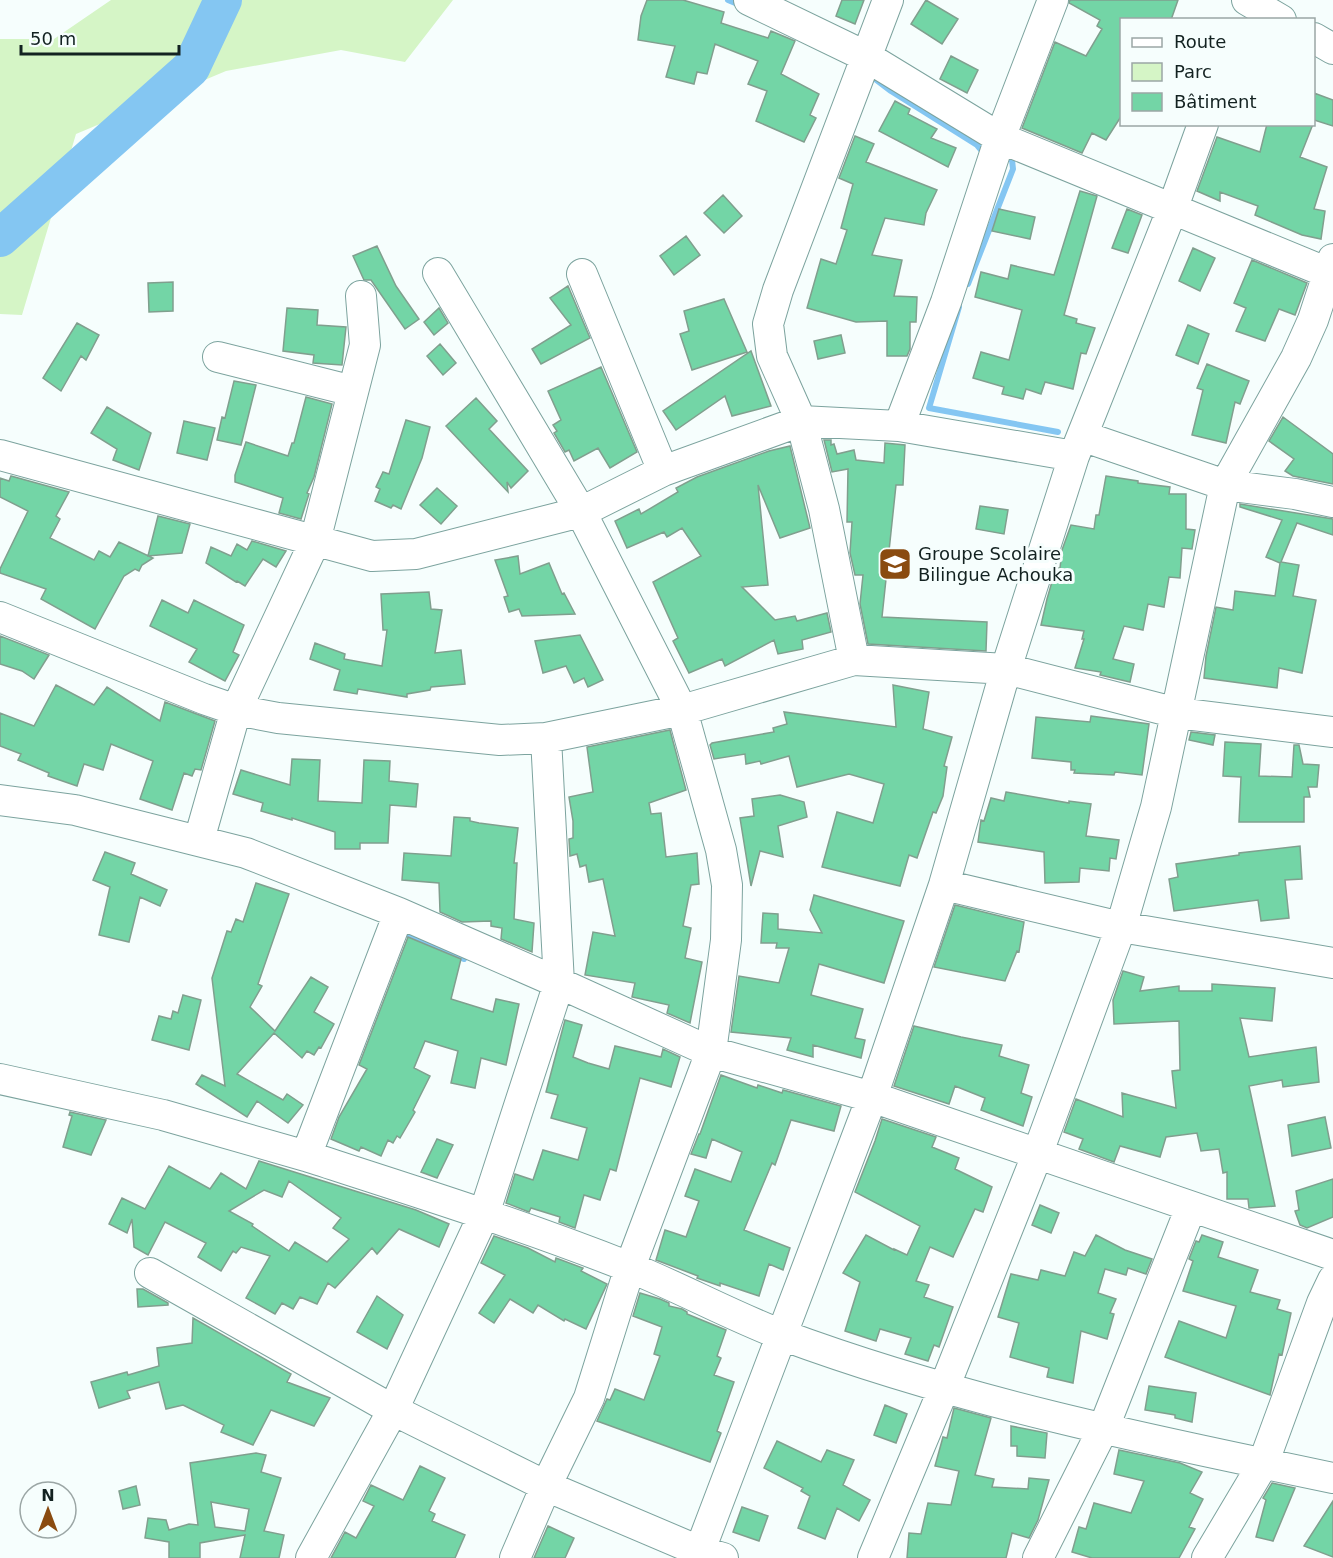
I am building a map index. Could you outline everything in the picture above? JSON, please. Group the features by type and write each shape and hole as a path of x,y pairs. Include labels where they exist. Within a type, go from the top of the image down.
{"street":[{"path":"749,0 867,57 1000,138 1172,210 1332,269 1296,358 1225,485 1155,807 1121,927 1037,1155 873,1558"},
{"path":"854,660 824,509 801,421 772,356 768,324 778,290 888,0"},
{"path":"899,426 946,302 1000,138 1053,0"},
{"path":"1242,18 1248,0 1278,18"},
{"path":"1315,39 1333,49"},
{"path":"150,1273 393,1410 546,1486 706,1556 781,1334 872,1097 944,885 1006,669 1078,446 1172,210 1202,126"},
{"path":"438,273 581,512 682,710 721,850 727,885 726,940 711,1052 630,1268 589,1398 546,1486 515,1558"},
{"path":"582,274 663,471"},
{"path":"199,840 236,710 315,541 365,345 361,296"},
{"path":"218,357 353,392"},
{"path":"0,455 372,556 416,554 581,512 663,471 801,421 899,426 1078,446 1225,485 1295,494 1333,502"},
{"path":"0,617 236,710 278,718 500,740 546,738 682,710 854,660 1006,669 1177,713 1333,732"},
{"path":"311,1558 393,1410 484,1214 560,982 546,738"},
{"path":"0,800 75,810 246,853 399,913 560,982 711,1052 872,1097 1333,1255"},
{"path":"944,885 1121,927 1333,963"},
{"path":"306,1156 399,913"},
{"path":"0,1079 163,1115 306,1156 484,1214 630,1268 781,1334 944,1388 1104,1428 1333,1478"},
{"path":"1038,1558 1104,1428 1191,1208"},
{"path":"1207,1558 1263,1464 1333,1280"}],"green space":[{"path":"111,0 453,0 405,62 341,50 226,71 76,134 22,315 0,314 0,39 54,39"}],"building":[{"path":"647,0 683,0 724,12 721,23 768,38 771,31 795,41 781,74 819,94 810,115 816,118 804,142 756,121 767,91 748,84 758,61 715,44 707,74 697,72 694,84 666,77 675,46 638,40 641,16"},
{"path":"842,0 864,0 855,24 836,16"},
{"path":"926,0 958,19 942,44 911,24"},
{"path":"1070,0 1178,0 1172,18 1120,18 1120,118 1106,140 1092,133 1082,153 1022,128 1055,42 1086,56 1102,29 1097,26 1100,20 1069,3"},
{"path":"951,56 978,70 967,93 940,79"},
{"path":"1315,93 1333,100 1333,126 1315,120"},
{"path":"895,101 910,109 908,114 937,129 931,138 956,148 948,167 879,131"},
{"path":"1266,126 1312,126 1300,157 1327,167 1314,209 1325,211 1321,239 1302,235 1255,215 1258,206 1220,192 1220,201 1197,191 1217,137 1260,152"},
{"path":"855,136 874,144 866,162 937,190 926,213 924,225 885,218 872,255 902,260 894,296 917,297 916,322 910,322 910,349 907,356 887,356 887,321 856,322 807,308 821,259 836,264 847,230 841,228 853,184 839,178"},
{"path":"1080,191 1097,196 1064,315 1077,319 1076,323 1095,328 1086,354 1081,353 1073,389 1045,382 1041,394 1026,389 1023,399 1002,394 1004,387 973,378 981,352 1009,360 1022,310 975,297 981,272 1008,279 1011,265 1054,275"},
{"path":"723,195 742,216 724,233 704,213"},
{"path":"999,209 1035,217 1030,239 992,231"},
{"path":"1127,209 1142,215 1128,253 1112,248"},
{"path":"686,236 700,255 674,275 660,256"},
{"path":"377,246 396,286 419,319 405,329 371,280 364,280 353,256"},
{"path":"1193,248 1215,258 1200,291 1179,281"},
{"path":"1252,260 1307,283 1295,315 1279,309 1265,341 1236,331 1246,308 1234,303"},
{"path":"173,282 173,311 149,312 148,283"},
{"path":"568,286 590,338 541,364 532,349 571,325 550,298"},
{"path":"724,299 747,352 692,370 680,334 689,331 684,311"},
{"path":"287,308 318,310 317,325 346,327 342,365 313,363 314,355 283,351"},
{"path":"439,308 448,323 434,335 424,322"},
{"path":"77,323 99,335 86,360 81,356 61,391 43,378"},
{"path":"1188,325 1209,334 1198,364 1176,355"},
{"path":"841,335 845,353 818,359 814,341"},
{"path":"440,344 456,363 443,375 427,356"},
{"path":"751,351 771,406 732,416 725,396 676,430 663,411"},
{"path":"1207,364 1249,381 1240,404 1235,402 1226,443 1192,435 1203,390 1197,388"},
{"path":"601,367 637,452 610,468 598,448 574,461 569,450 565,452 554,433 557,431 553,425 561,420 548,391"},
{"path":"234,381 256,385 241,445 217,440"},
{"path":"306,397 332,404 301,519 279,513 283,498 235,482 235,475 246,442 288,456 292,443 294,443"},
{"path":"476,398 497,421 489,429 528,471 511,488 507,482 508,492 446,426"},
{"path":"107,407 151,433 139,470 113,460 117,449 91,433"},
{"path":"1283,417 1333,454 1333,484 1293,476 1285,471 1294,459 1269,441"},
{"path":"406,420 430,427 422,458 401,509 393,505 391,508 375,501 380,489 376,487 383,472 389,474"},
{"path":"184,421 215,428 207,460 177,453"},
{"path":"824,440 831,440 831,445 834,444 837,454 854,450 856,460 884,463 885,443 905,445 903,485 896,485 882,617 987,622 986,651 868,644 860,604 863,575 855,575 850,553 852,522 847,522 848,469 832,472"},
{"path":"790,446 810,528 780,538 758,485 768,585 742,587 775,620 795,616 797,621 827,613 831,632 802,640 803,649 778,654 774,640 725,666 722,659 689,673 673,641 678,638 653,582 701,556 682,528 667,537 664,532 627,548 615,521 639,509 641,514 678,492 676,488 697,477 769,451"},
{"path":"11,476 69,492 56,516 60,519 50,538 94,560 99,551 110,557 119,542 153,558 142,565 139,571 135,569 124,576 95,629 41,599 46,589 0,573 28,511 0,497 0,478 9,481"},
{"path":"1106,476 1170,487 1169,494 1186,494 1186,529 1195,530 1192,549 1182,548 1180,578 1169,577 1164,607 1148,604 1143,630 1124,626 1113,659 1134,664 1130,682 1100,675 1101,672 1075,668 1084,639 1082,639 1084,631 1041,625 1056,568 1060,568 1062,550 1071,525 1094,529"},
{"path":"437,488 457,506 441,524 420,505"},
{"path":"1240,504 1333,519 1333,535 1297,523 1281,562 1299,565 1293,596 1316,600 1302,673 1279,668 1277,688 1204,678 1216,607 1233,610 1235,591 1275,596 1280,563 1266,557 1282,520 1240,507"},
{"path":"980,506 1008,510 1004,534 976,529"},
{"path":"158,516 190,524 182,553 148,556"},
{"path":"252,541 286,551 276,567 263,559 245,586 206,563 211,547 231,556 237,544 247,550"},
{"path":"518,556 520,574 549,563 562,594 564,593 575,614 522,616 519,609 509,612 504,597 508,596 495,560"},
{"path":"429,592 431,609 442,610 435,653 461,650 465,684 431,687 430,690 407,694 407,697 358,689 357,694 334,690 340,670 310,659 315,643 345,654 344,659 382,666 387,630 383,630 381,594"},
{"path":"162,600 188,613 194,600 244,625 233,652 239,655 225,681 189,662 197,649 150,626"},
{"path":"580,635 603,680 588,687 584,678 574,683 566,666 543,673 535,641"},
{"path":"0,636 49,655 34,679 22,671 0,664"},
{"path":"56,685 94,705 107,687 160,721 165,702 215,721 201,770 195,769 192,776 184,773 172,810 140,799 153,761 111,744 103,770 84,764 77,786 48,776 49,773 18,760 21,754 0,746 0,713 34,726"},
{"path":"893,685 929,692 923,729 952,737 944,766 947,767 943,796 936,813 933,812 917,858 909,855 900,886 822,867 837,812 873,823 884,784 849,774 797,787 789,756 761,764 760,761 746,764 745,754 714,759 710,745 774,732 773,728 787,724 784,712 896,727"},
{"path":"1091,716 1149,724 1142,775 1115,772 1114,775 1074,773 1075,770 1071,770 1071,762 1032,758 1036,717 1090,722"},
{"path":"670,730 686,790 649,803 651,814 661,813 666,857 697,853 699,884 691,885 683,926 691,928 685,958 702,962 690,1023 667,1013 669,1005 632,997 635,983 585,975 593,932 615,936 603,879 589,882 586,865 580,867 577,854 570,856 569,839 573,838 573,821 569,797 593,792 587,747"},
{"path":"1191,732 1215,735 1213,745 1189,740"},
{"path":"1225,742 1261,744 1259,776 1292,777 1294,745 1299,745 1303,764 1319,765 1317,787 1308,787 1310,797 1304,797 1304,822 1239,822 1241,777 1223,776"},
{"path":"292,759 320,760 318,801 362,803 364,760 390,761 389,781 418,784 416,807 390,805 388,843 360,843 360,849 335,849 335,832 261,811 263,803 233,794 241,770 290,785"},
{"path":"1006,792 1069,803 1069,801 1091,804 1086,836 1119,840 1116,859 1110,858 1109,871 1080,868 1079,882 1045,883 1044,852 978,842 981,820 984,821 991,798 1004,801"},
{"path":"780,795 804,802 807,817 778,826 783,857 760,851 751,886 740,818 754,816 752,799"},
{"path":"454,817 518,828 514,863 517,863 514,919 534,923 532,952 501,939 502,928 491,926 491,921 462,922 440,912 439,883 402,880 404,853 451,856"},
{"path":"1300,846 1302,879 1285,880 1289,918 1261,921 1258,900 1174,911 1169,879 1178,877 1176,864 1239,855 1239,853"},
{"path":"105,852 135,863 131,874 167,890 160,906 140,897 129,942 99,935 110,887 93,880"},
{"path":"256,883 289,894 258,984 262,986 250,1007 275,1031 311,977 328,987 314,1012 334,1024 321,1048 319,1047 314,1055 307,1051 302,1058 274,1033 237,1074 283,1100 287,1094 303,1105 288,1123 257,1101 247,1117 196,1084 202,1075 225,1086 212,978 227,931 231,932 236,919 243,922"},
{"path":"814,895 904,921 884,983 819,964 811,995 863,1009 855,1038 865,1040 861,1058 813,1045 813,1057 787,1050 791,1038 731,1032 739,976 779,983 789,948 776,948 777,943 761,943 763,913 778,914 778,929 822,933 810,910"},
{"path":"955,905 1024,922 1019,952 1017,951 1005,981 934,967"},
{"path":"408,937 461,959 451,999 493,1012 496,999 519,1004 506,1065 481,1058 475,1088 451,1083 458,1051 425,1041 414,1068 430,1076 413,1110 415,1112 400,1138 397,1136 393,1143 388,1140 381,1156 361,1147 359,1151 331,1139 339,1117 367,1069 359,1065"},
{"path":"1123,971 1144,977 1140,991 1179,986 1179,991 1212,991 1212,984 1275,988 1272,1021 1240,1018 1249,1057 1316,1047 1319,1082 1283,1087 1282,1080 1249,1086 1275,1206 1249,1208 1248,1199 1227,1199 1227,1172 1223,1173 1219,1149 1201,1151 1197,1133 1166,1137 1160,1157 1120,1146 1114,1162 1079,1149 1083,1139 1064,1132 1076,1099 1123,1117 1122,1093 1176,1108 1172,1071 1180,1070 1179,1021 1114,1024 1113,1000"},
{"path":"183,995 201,1000 189,1050 152,1040 159,1016 171,1019 173,1011 178,1013"},
{"path":"565,1020 582,1025 573,1057 588,1063 609,1069 615,1046 661,1057 663,1049 680,1057 671,1087 640,1078 616,1171 610,1169 600,1200 584,1195 575,1228 559,1222 560,1217 531,1208 529,1212 506,1203 515,1174 533,1180 543,1150 578,1160 587,1128 551,1118 558,1095 546,1092"},
{"path":"914,1026 1002,1045 999,1056 1029,1065 1021,1093 1032,1097 1023,1126 981,1110 985,1098 955,1086 949,1104 894,1086"},
{"path":"721,1075 757,1088 758,1085 782,1093 783,1090 841,1106 834,1131 791,1120 775,1165 772,1163 744,1230 790,1248 783,1270 769,1264 759,1296 697,1278 698,1276 656,1260 665,1230 686,1237 699,1201 685,1196 695,1169 731,1182 742,1152 712,1139 706,1158 691,1154"},
{"path":"70,1112 106,1120 91,1155 63,1147 72,1116 69,1115"},
{"path":"1325,1117 1331,1148 1292,1156 1288,1125"},
{"path":"882,1119 936,1137 932,1147 959,1158 955,1169 992,1187 983,1212 975,1209 953,1257 930,1247 916,1281 929,1285 924,1297 953,1307 939,1347 934,1345 928,1361 905,1354 911,1338 880,1329 876,1341 845,1331 860,1282 843,1273 866,1235 907,1255 920,1226 855,1192"},
{"path":"437,1139 453,1145 437,1178 421,1172"},
{"path":"259,1161 416,1210 449,1224 439,1247 399,1229 377,1254 372,1248 335,1288 328,1283 317,1304 300,1297 293,1309 282,1303 275,1314 246,1298 270,1256 241,1247 236,1253 233,1251 221,1271 198,1257 206,1243 165,1222 148,1255 134,1247 132,1219 127,1233 109,1224 122,1198 145,1209 169,1166 210,1189 221,1173 246,1189","holes":["289,1181 341,1218 333,1228 349,1239 327,1262 295,1242 289,1251 252,1226 253,1224 229,1211 264,1190 282,1197"]},
{"path":"1333,1179 1333,1217 1307,1228 1300,1225 1295,1211 1299,1210 1296,1191"},
{"path":"1040,1205 1059,1213 1051,1233 1032,1225"},
{"path":"1096,1235 1125,1250 1152,1259 1146,1274 1128,1268 1126,1275 1105,1269 1098,1293 1116,1299 1110,1313 1114,1314 1107,1339 1081,1331 1073,1383 1047,1377 1049,1368 1010,1357 1019,1323 998,1317 1011,1274 1038,1280 1041,1270 1065,1276 1074,1252 1085,1256"},
{"path":"1202,1235 1223,1242 1218,1257 1258,1270 1250,1292 1280,1300 1277,1309 1291,1313 1270,1395 1165,1357 1179,1321 1226,1338 1236,1306 1183,1291 1193,1261 1189,1259 1196,1241 1199,1242"},
{"path":"494,1236 528,1248 555,1262 556,1258 583,1268 581,1271 607,1284 586,1329 565,1319 564,1321 538,1305 533,1313 510,1299 494,1323 479,1313 505,1275 481,1263"},
{"path":"137,1289 143,1289 168,1305 138,1307"},
{"path":"640,1293 660,1299 669,1303 669,1306 682,1309 687,1314 726,1330 717,1356 721,1358 714,1375 734,1382 717,1431 721,1433 710,1462 597,1421 607,1399 610,1400 615,1389 644,1400 660,1356 654,1354 662,1327 633,1316"},
{"path":"377,1296 403,1315 387,1349 357,1332"},
{"path":"193,1318 291,1374 287,1382 330,1398 314,1426 271,1410 253,1445 221,1432 224,1425 183,1405 166,1409 159,1382 127,1391 130,1398 99,1408 91,1382 159,1366 157,1348 192,1343"},
{"path":"1149,1386 1196,1393 1192,1422 1175,1418 1175,1415 1145,1410"},
{"path":"885,1405 907,1414 896,1443 874,1435"},
{"path":"954,1408 991,1418 975,1475 994,1479 992,1487 1028,1489 1029,1478 1049,1480 1038,1520 1029,1538 1012,1533 1006,1558 907,1558 909,1533 921,1534 928,1503 951,1505 959,1471 935,1466 943,1437 947,1438"},
{"path":"1011,1426 1047,1433 1045,1458 1017,1456 1017,1446 1011,1446"},
{"path":"777,1441 821,1462 827,1450 854,1460 843,1485 870,1500 859,1521 837,1508 825,1539 798,1528 810,1496 801,1491 803,1488 764,1468"},
{"path":"1119,1450 1180,1463 1202,1472 1190,1493 1203,1499 1189,1527 1195,1529 1179,1558 1092,1558 1072,1552 1079,1527 1086,1529 1094,1503 1131,1513 1144,1481 1114,1474"},
{"path":"256,1453 266,1455 261,1472 281,1478 264,1531 284,1535 279,1558 240,1558 245,1535 200,1543 200,1558 169,1558 169,1542 145,1538 148,1518 166,1520 169,1530 189,1524 198,1525 190,1463","holes":["211,1502 249,1509 245,1531 215,1527"]},
{"path":"420,1466 445,1478 429,1511 435,1514 432,1521 465,1535 455,1558 331,1558 345,1532 356,1538 374,1506 363,1501 371,1485 403,1500"},
{"path":"1272,1483 1295,1488 1273,1541 1256,1537 1266,1500 1263,1498"},
{"path":"136,1486 140,1505 123,1509 119,1491"},
{"path":"1333,1501 1333,1557 1304,1546"},
{"path":"742,1507 768,1516 759,1541 733,1532"},
{"path":"548,1526 574,1538 565,1558 534,1558"}],"waterway":[{"path":"0,238 191,68 223,0"},
{"path":"728,0 740,5"},
{"path":"870,75 891,91 977,145 983,155"},
{"path":"968,284 1013,169 1012,160 1003,156"},
{"path":"959,307 929,408 1058,432"},
{"path":"404,933 464,959"}],"place":[{"name":"Groupe Scolaire Bilingue Achouka","path":"895,564"}]}
